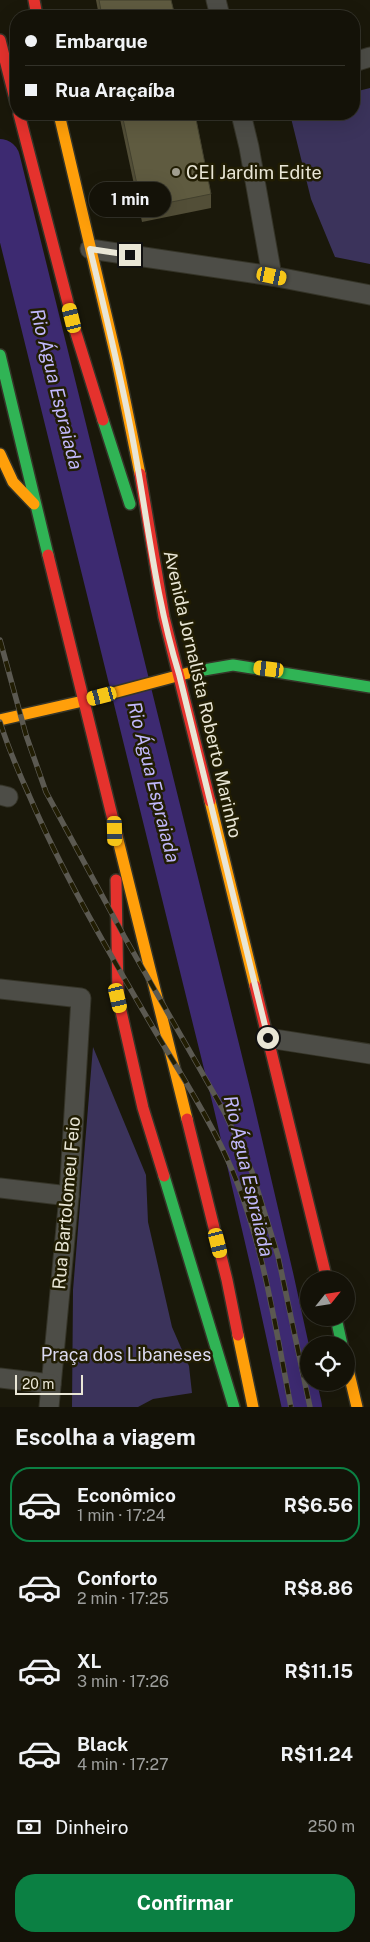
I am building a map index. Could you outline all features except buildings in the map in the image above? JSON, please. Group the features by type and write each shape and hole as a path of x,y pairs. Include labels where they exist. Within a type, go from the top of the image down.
{"main road":[{"path":"0,40 10,79"},
{"path":"21,120 84,359 160,600"},
{"name":"Avenida Jornalista Roberto Marinho","path":"60,120 134,443 160,600 325,1271"},
{"path":"0,355 83,701 227,1280 253,1407"},
{"path":"0,454 13,482 38,507"},
{"path":"0,720 83,701 179,674 234,665 269,669 370,687"},
{"path":"115,831 118,998 143,1108 234,1407"},
{"path":"353,1391 357,1407"}],"street":[{"path":"242,120 272,276"},
{"path":"90,249 272,276 370,296"},
{"name":"Rua Bartolomeu Feio","path":"0,989 80,998 69,1196 48,1407"},
{"path":"268,1038 370,1054"},
{"path":"0,1188 69,1196"},
{"path":"0,1378 50,1384"}],"green space":[{"path":"370,88 370,264 335,257 311,199 291,120 360,120 360,90"},
{"name":"Praça dos Libaneses","path":"93,1047 146,1175 148,1222 172,1327 189,1366 192,1393 153,1399 138,1407 72,1407 73,1290"}],"waterway":[{"name":"Rio Água Espraiada","path":"0,159 233,1103 302,1407"}],"railway":[{"path":"0,640 26,735 46,792 124,936 225,1113 252,1172 278,1256 310,1407"},
{"path":"0,722 25,786 57,856 121,973 208,1121 237,1182 248,1214 265,1277 291,1407"}],"traffic: fast":[{"path":"0,355 48,555"},
{"path":"103,420 130,504"},
{"path":"192,672 233,665 370,687"},
{"path":"164,1176 234,1407"},
{"path":"338,1326 340,1336"}],"traffic: slow":[{"path":"60,120 117,361 140,474"},
{"path":"0,454 13,482 34,504"},
{"path":"0,720 83,701 192,672"},
{"path":"210,801 255,986"},
{"path":"117,836 187,1119"},
{"path":"238,1335 253,1407"},
{"path":"353,1391 357,1407"}],"traffic: jam":[{"path":"34,0 36,10"},
{"path":"0,40 10,79"},
{"path":"21,120 75,330 103,420"},
{"path":"140,474 164,617 210,801"},
{"path":"48,555 117,836"},
{"path":"116,880 118,998 143,1108 164,1176"},
{"path":"255,986 325,1271"},
{"path":"187,1119 227,1280 238,1335"}],"place":[{"name":"CEI Jardim Edite","path":"176,172"}],"route":[{"path":"130,255 90,249 134,443 160,600 169,642 179,674 183,698 268,1038"}]}
